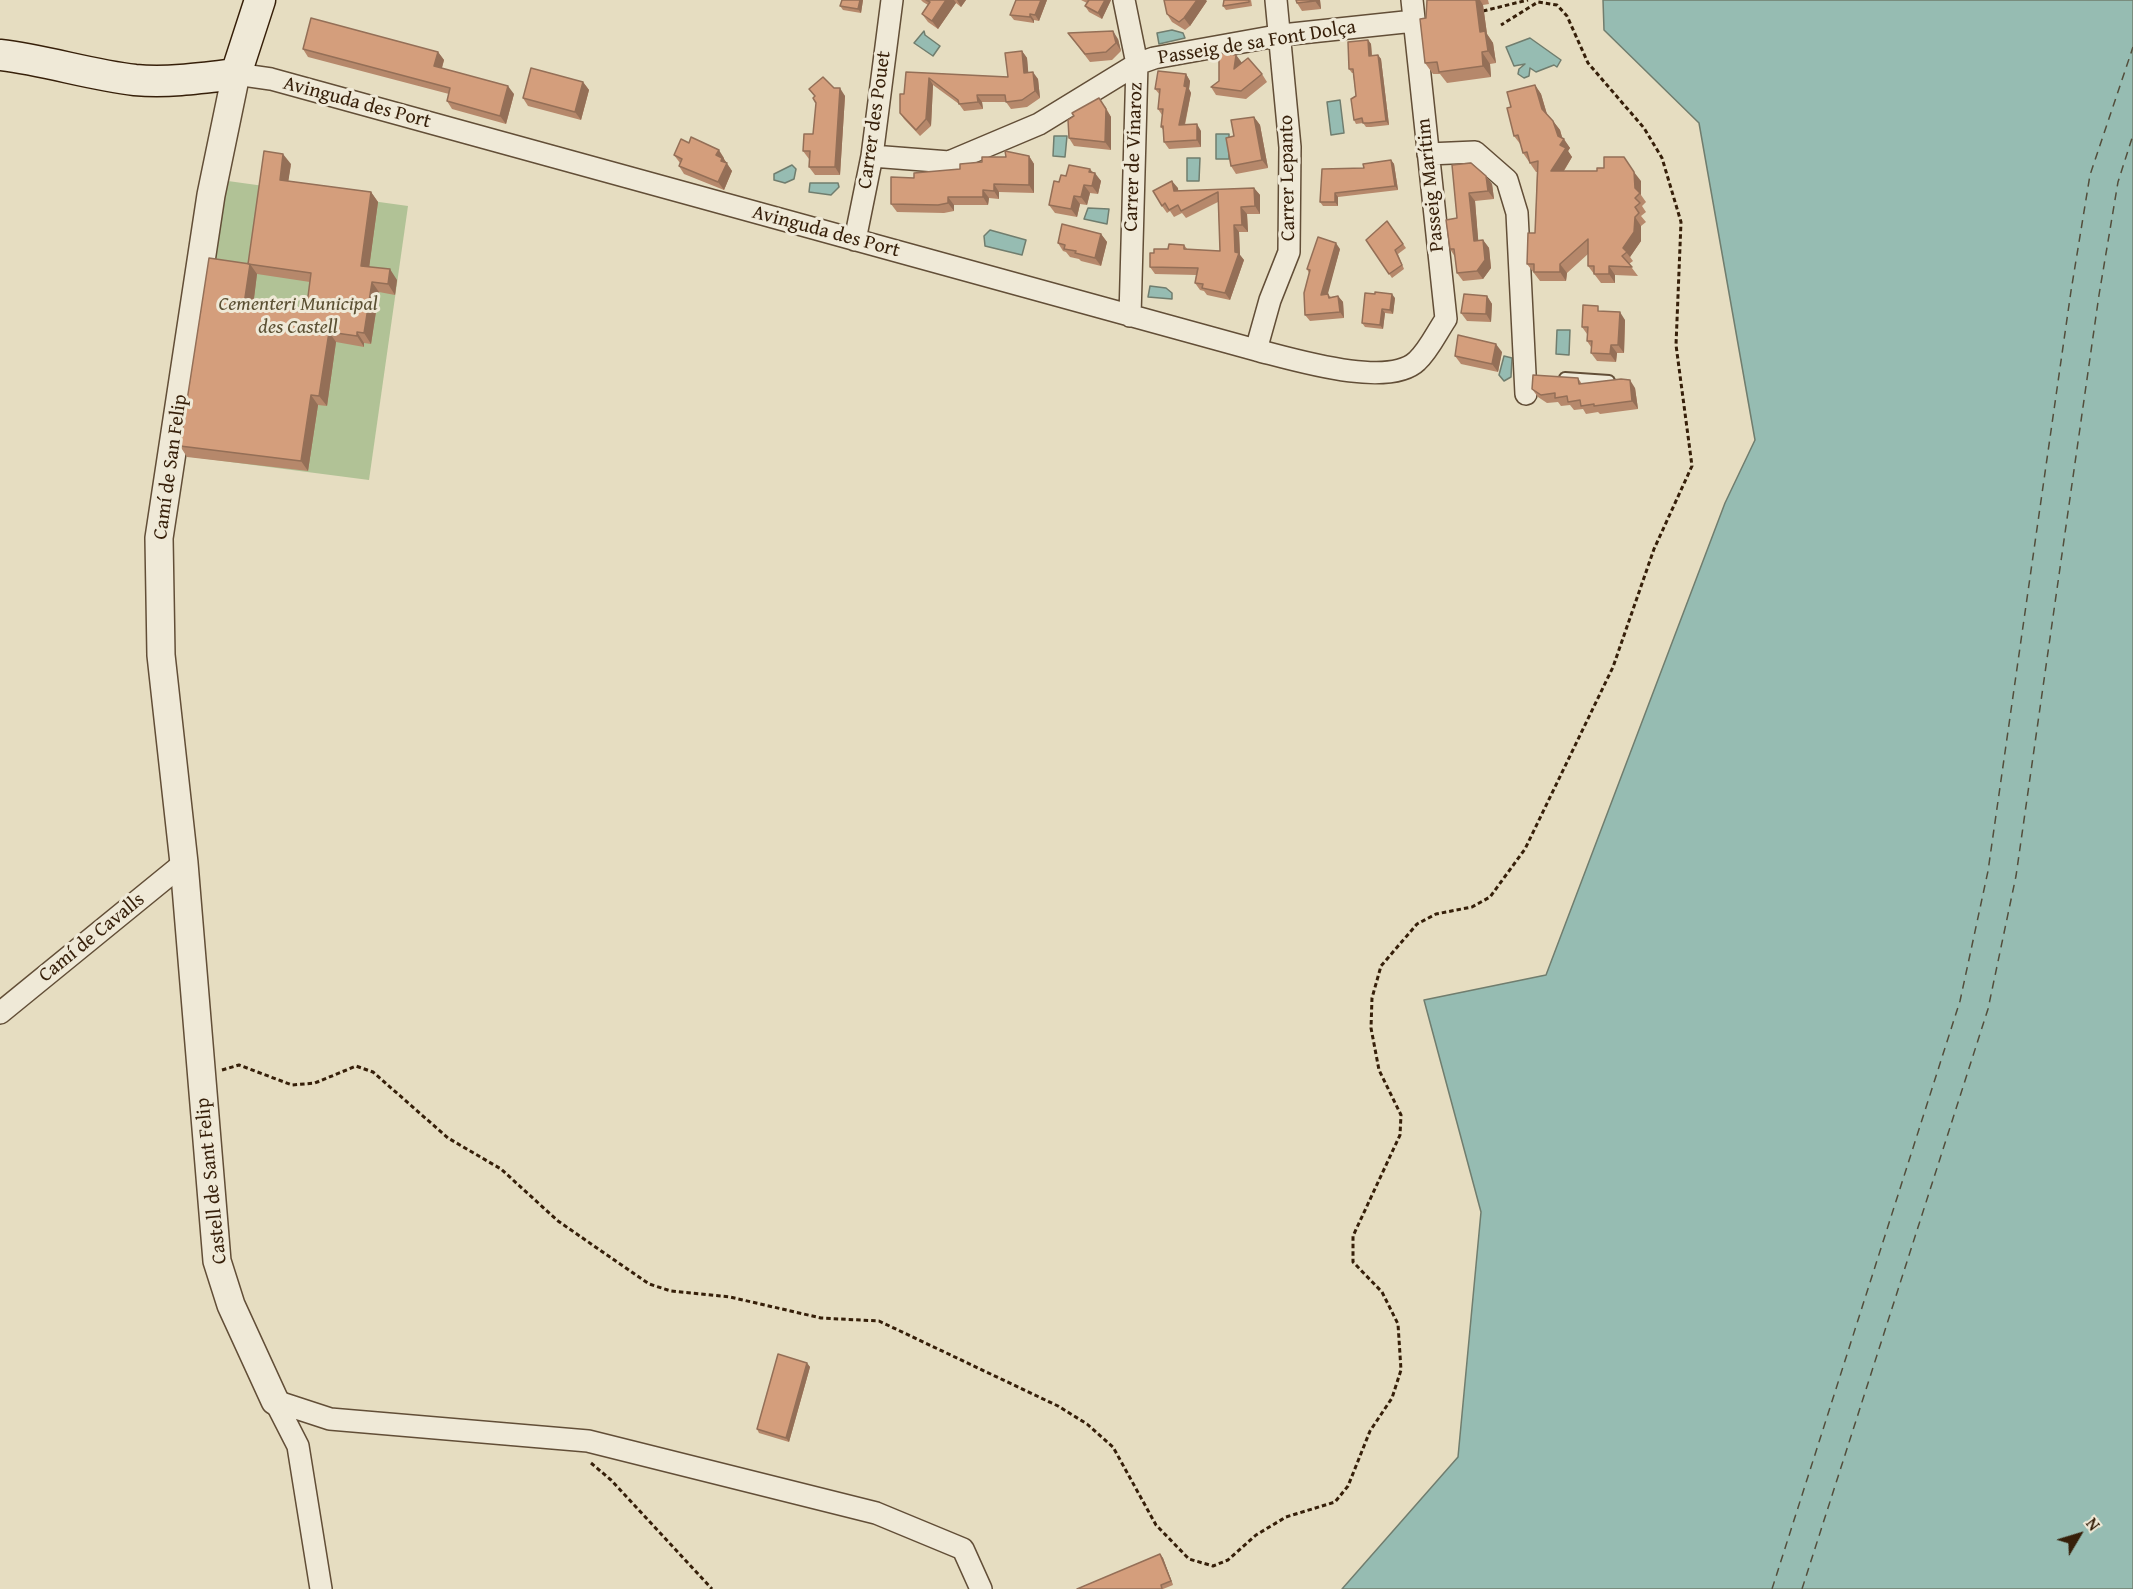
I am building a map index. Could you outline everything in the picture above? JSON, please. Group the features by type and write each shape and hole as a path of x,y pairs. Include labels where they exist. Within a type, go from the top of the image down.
{"main road":[{"path":"0,55 34,59 135,80 189,80 236,74 260,0"}],"street":[{"name":"Carrer des Pouet","path":"855,240 872,156 892,0"},
{"name":"Carrer de Vinaroz","path":"1124,0 1137,64 1130,316"},
{"name":"Carrer Lepanto","path":"1256,350 1270,300 1289,252 1290,147 1276,0"},
{"name":"Passeig de sa Font Dolça","path":"872,156 949,162 1039,124 1137,64 1154,58 1413,10"},
{"name":"Passeig Marítim","path":"1413,10 1446,319 1417,362"},
{"name":"Avinguda des Port","path":"236,74 271,79 1256,350 1332,368 1385,374 1417,362"},
{"name":"Camí de San Felip","path":"184,863 161,655 159,537 211,195 236,74"},
{"path":"1428,154 1475,152 1507,180 1517,213 1529,381"},
{"name":"Camí de Cavalls","path":"0,1013 184,863"},
{"name":"Castell de Sant Felip","path":"184,863 218,1261 231,1305 298,1446 321,1589"},
{"path":"275,1401 330,1419 588,1441 876,1513 963,1549 981,1589"}],"lane":[{"path":"1557,377 1609,381"}],"path":[{"path":"1472,13 1528,0"},
{"path":"220,1071 239,1065 292,1085 315,1083 356,1066 373,1072 448,1138 501,1168 558,1221 649,1284 671,1291 730,1297 821,1318 879,1321 1058,1406 1087,1424 1113,1448 1156,1525 1190,1559 1213,1566 1228,1560 1256,1535 1286,1517 1335,1502 1348,1486 1370,1431 1392,1398 1401,1370 1398,1324 1382,1292 1353,1262 1353,1236 1400,1136 1401,1115 1379,1070 1371,1028 1372,998 1381,966 1417,924 1436,914 1472,907 1490,897 1526,849 1613,667 1654,549 1692,466 1676,345 1681,222 1662,158 1644,128 1588,63 1567,16 1557,5 1538,2 1501,25"},
{"path":"561,1439 611,1480 712,1589"}],"green space":[{"name":"Cementeri Municipal des Castell","path":"228,181 408,206 369,480 184,456 209,281"}],"water":[{"path":"1603,0 2133,0 2133,1589 1342,1589 1458,1457 1481,1212 1424,1000 1546,975 1725,503 1755,440 1699,123 1604,30"},
{"path":"1172,30 1183,33 1185,38 1159,44 1157,33"},
{"path":"924,31 925,35 940,46 933,56 914,43"},
{"path":"1530,38 1561,60 1557,67 1554,65 1536,72 1530,68 1529,76 1524,78 1518,74 1519,69 1525,64 1514,66 1506,47"},
{"path":"1340,100 1344,133 1331,135 1327,102"},
{"path":"1216,134 1229,134 1229,159 1216,159"},
{"path":"1054,136 1067,136 1065,157 1053,156"},
{"path":"1187,158 1200,158 1199,181 1187,181"},
{"path":"792,165 796,169 794,179 785,183 774,180 774,174"},
{"path":"810,183 838,183 839,187 831,195 809,192"},
{"path":"1088,208 1109,209 1107,224 1084,219"},
{"path":"990,230 1026,240 1022,255 985,246 984,236"},
{"path":"1150,286 1166,288 1172,293 1172,299 1148,297"},
{"path":"1557,330 1570,330 1569,355 1556,354"},
{"path":"1504,356 1512,358 1511,377 1504,381 1499,375"}],"building":[{"path":"842,0 860,0 858,9 840,6"},
{"path":"926,0 946,0 932,21 922,14 930,2"},
{"path":"1016,0 1041,0 1035,15 1030,14 1030,17 1010,15"},
{"path":"1089,0 1105,0 1098,13 1085,6"},
{"path":"1164,0 1197,0 1179,22 1167,14"},
{"path":"1224,0 1249,0 1249,2 1223,6"},
{"path":"1296,0 1315,0 1315,1 1297,3"},
{"path":"1427,0 1476,0 1480,32 1485,31 1488,51 1482,52 1483,66 1439,72 1437,62 1425,63 1420,19 1426,18"},
{"path":"311,18 438,52 434,66 508,86 500,116 447,101 450,88 303,49"},
{"path":"1113,31 1116,43 1106,52 1085,54 1068,33"},
{"path":"1368,40 1369,56 1378,55 1386,121 1363,123 1362,118 1354,120 1351,99 1356,96 1353,69 1349,69 1348,42"},
{"path":"1022,51 1024,73 1033,72 1035,91 1022,100 1006,102 1005,95 977,95 978,102 959,104 958,100 929,78 926,119 916,130 900,113 900,94 904,94 906,72 1008,77 1005,53"},
{"path":"1219,53 1236,55 1234,69 1248,58 1262,74 1241,91 1211,87 1219,81"},
{"path":"531,68 583,82 575,112 523,98"},
{"path":"1158,71 1186,74 1184,86 1187,87 1179,125 1197,124 1197,140 1164,142 1163,126 1161,127 1163,109 1158,109 1160,89 1155,89"},
{"path":"823,77 834,88 840,88 835,167 809,167 810,151 803,151 804,134 813,134 816,103 813,98 815,96 809,89"},
{"path":"1535,85 1542,109 1553,121 1558,136 1564,139 1560,145 1566,148 1551,171 1597,171 1597,168 1604,168 1604,157 1624,157 1634,172 1635,188 1640,193 1635,198 1640,203 1635,207 1639,213 1635,217 1634,232 1623,248 1627,252 1622,256 1632,267 1609,266 1609,274 1594,274 1594,266 1588,266 1588,239 1560,264 1560,272 1534,272 1534,264 1527,264 1528,233 1535,233 1538,161 1530,163 1527,152 1523,153 1518,135 1514,136 1507,108 1511,107 1507,92"},
{"path":"1099,98 1106,109 1105,142 1069,138 1068,120 1074,116 1072,113"},
{"path":"1254,117 1262,160 1231,166 1226,138 1234,136 1231,120"},
{"path":"691,137 719,150 716,155 722,158 721,161 727,163 718,182 679,166 682,159 674,155 681,139 689,143"},
{"name":"Cementeri Municipal des Castell","path":"264,151 283,154 280,180 371,192 361,266 390,269 388,284 372,282 364,333 357,332 357,336 329,332 319,396 311,395 301,461 180,446 209,258 248,264","holes":["250,264 311,273 306,312 244,304"]},
{"path":"1005,151 1029,156 1029,185 994,184 994,191 983,190 983,197 948,197 948,203 938,205 891,204 891,177 914,178 914,173 960,169 960,164 982,162 982,157 1006,157"},
{"path":"1391,160 1395,186 1335,193 1335,202 1320,202 1322,169 1364,168 1363,164"},
{"path":"1471,163 1486,176 1488,191 1469,193 1474,241 1483,240 1485,260 1477,271 1457,273 1454,249 1450,249 1446,220 1457,218 1452,165"},
{"path":"1069,165 1090,169 1089,172 1095,173 1092,186 1084,185 1081,197 1074,196 1071,209 1049,205 1054,181 1059,182 1061,175 1066,176"},
{"path":"1172,181 1174,191 1254,188 1255,206 1241,207 1242,225 1234,225 1235,252 1239,253 1225,293 1202,288 1203,284 1195,283 1198,268 1150,267 1150,253 1154,253 1154,249 1168,249 1169,244 1184,245 1184,249 1220,251 1218,192 1181,211 1178,205 1169,210 1165,203 1162,206 1153,191"},
{"path":"1387,221 1403,244 1395,250 1402,265 1389,274 1366,240"},
{"path":"1062,224 1101,234 1095,258 1064,249 1065,245 1058,243"},
{"path":"1318,237 1336,243 1321,295 1328,294 1329,298 1338,296 1340,312 1305,315 1304,293 1310,270 1307,269"},
{"path":"1375,292 1392,294 1390,310 1382,309 1380,325 1362,323 1365,293 1375,294"},
{"path":"1464,294 1487,296 1486,314 1461,313"},
{"path":"1583,305 1598,306 1598,311 1620,312 1618,345 1611,345 1610,354 1591,353 1592,341 1587,341 1588,327 1582,327"},
{"path":"1458,335 1496,344 1492,364 1455,356"},
{"path":"1533,375 1578,378 1579,384 1630,380 1632,401 1581,406 1580,400 1568,402 1567,396 1555,398 1555,393 1541,395 1532,389"},
{"path":"778,1354 807,1363 786,1438 757,1429"},
{"path":"1160,1554 1171,1581 1161,1585 1162,1589 1077,1589"}],"ferry route":[{"path":"1772,1589 1960,1001 1988,871 2071,291 2090,175 2133,47"},
{"path":"1802,1589 1988,1009 2016,876 2099,295 2118,182 2133,135"}]}
